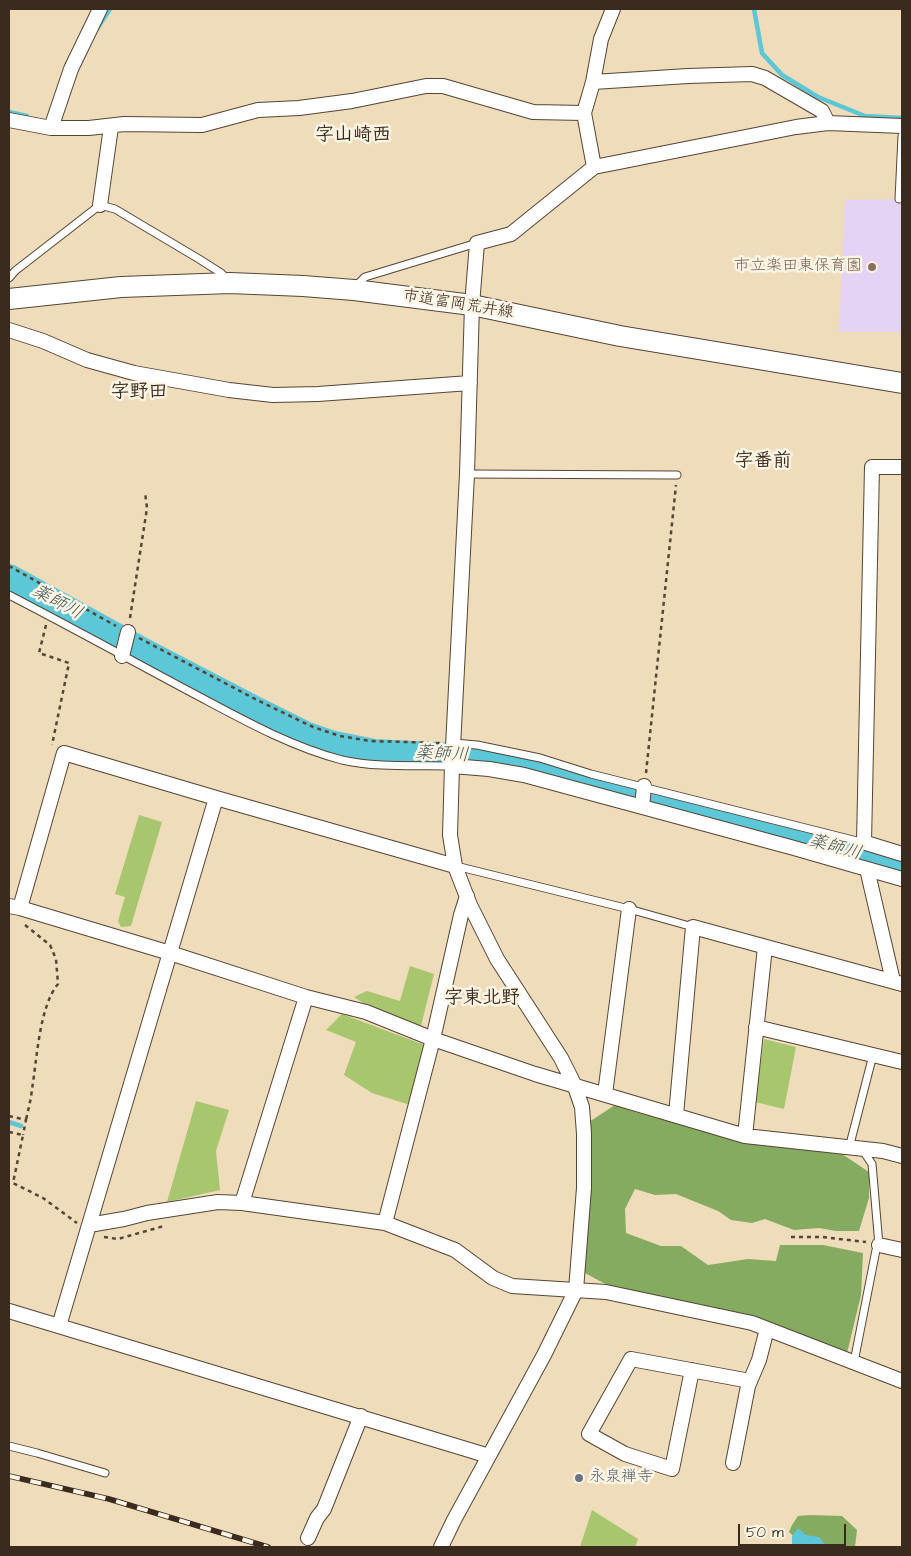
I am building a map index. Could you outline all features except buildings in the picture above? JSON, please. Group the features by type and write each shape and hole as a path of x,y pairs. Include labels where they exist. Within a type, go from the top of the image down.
{"street":[{"path":"51,128 71,69 100,9"},
{"path":"594,167 584,113 593,82 601,39 613,9"},
{"path":"593,82 752,74 764,78 822,111 828,123"},
{"path":"9,120 51,128 111,127 124,124 202,125 258,110 298,108 352,101 426,86 444,86 533,112 584,113"},
{"path":"441,1547 544,1355 576,1290 582,1218 584,1134 582,1107 574,1084 561,1058 496,959 455,866 450,836 467,474 472,305 477,243 511,234 580,176 594,167 796,127 828,123 902,126"},
{"path":"100,205 111,127"},
{"name":"市道富岡荒井線","path":"9,299 121,287 230,283 354,290 472,305 620,336 902,383"},
{"path":"9,330 43,341 87,360 134,373 229,390 273,395 470,383"},
{"path":"902,467 872,467 865,842 902,854"},
{"path":"122,656 128,632"},
{"path":"455,866 64,753 16,911 170,953 306,997 366,1012 535,1074 574,1084 744,1136 855,1148 902,1156"},
{"path":"452,766 489,769 524,775 902,879"},
{"path":"642,807 644,786"},
{"path":"59,1326 216,798"},
{"path":"867,869 898,983"},
{"path":"385,1223 433,1038 467,896"},
{"path":"605,1094 629,909"},
{"path":"676,1115 683,1020 693,927 898,983"},
{"path":"744,1136 764,947"},
{"path":"242,1203 306,997"},
{"path":"756,1027 902,1062"},
{"path":"88,1228 155,1212 218,1202 242,1203 385,1223 455,1250 493,1278 512,1286 606,1292 752,1323 902,1381"},
{"path":"880,1245 902,1250"},
{"path":"9,1311 489,1456"},
{"path":"733,1463 748,1386 759,1360 767,1328"},
{"path":"692,1370 672,1469 625,1454 589,1434 631,1359 692,1370 750,1381"},
{"path":"308,1538 317,1518 324,1509 361,1416"}],"lane":[{"path":"899,199 902,136"},
{"path":"9,278 15,271 100,205 115,209 221,272 230,283"},
{"path":"354,290 365,277 477,243"},
{"path":"467,474 677,475"},
{"path":"9,595 234,715 313,751 343,760 371,764 452,766"},
{"path":"454,743 501,749 865,842"},
{"path":"455,866 629,909 693,927"},
{"path":"854,1362 876,1250 880,1245 872,1164 855,1148 873,1055"},
{"path":"9,1446 105,1474"}],"path":[{"path":"644,786 677,475"},
{"path":"128,632 147,508 145,492"},
{"path":"9,566 128,632 259,701 313,727 340,736 370,741 454,743"},
{"path":"48,616 39,653 69,663 51,748 54,754 63,759"},
{"path":"16,911 50,944 56,959 58,984 52,990 40,1031 24,1135 13,1184 43,1198 88,1228 110,1239 118,1239 172,1223"},
{"path":"9,1116 26,1120"},
{"path":"9,1132 24,1135"},
{"path":"791,1237 822,1237 880,1245"}],"shaded area":[{"name":"市立楽田東保育園","path":"899,199 902,202 902,332 839,332 845,200"}],"green space":[{"path":"139,815 162,822 131,926 121,927 118,921 125,897 115,894"},
{"path":"410,966 434,974 421,1026 371,1008 354,997 367,991 400,1001"},
{"path":"342,1014 427,1046 410,1105 372,1093 344,1075 356,1042 326,1030"},
{"path":"764,1039 796,1047 784,1109 755,1102"},
{"path":"196,1101 229,1110 216,1151 220,1190 167,1202"},
{"path":"615,1105 759,1145 839,1152 869,1172 869,1198 859,1231 836,1231 819,1228 794,1230 765,1219 752,1223 731,1220 718,1211 676,1194 655,1195 635,1189 625,1209 626,1233 661,1246 681,1246 708,1265 748,1259 776,1261 780,1245 823,1245 863,1253 861,1295 847,1353 744,1315 611,1287 583,1272 589,1197 589,1122"},
{"path":"592,1510 638,1539 635,1547 580,1547"},
{"path":"798,1516 842,1516 857,1530 855,1547 805,1547 789,1532"}],"water":[{"path":"798,1528 806,1535 819,1537 827,1547 798,1547 792,1544 792,1536"}],"waterway":[{"path":"97,29 110,9"},
{"path":"754,9 762,53 782,75 818,97 865,116 902,118"},
{"path":"9,112 27,116"},
{"name":"薬師川","path":"9,577 138,648 257,710 305,734 330,743 374,752 496,758 815,841 902,866"},
{"path":"9,1122 21,1126"}],"railway":[{"path":"9,1476 109,1499 268,1547"}],"place":[{"name":"市立楽田東保育園","path":"872,267"},
{"name":"永泉禅寺","path":"579,1478"}],"district":[{"name":"字山崎西","path":"353,136"},
{"name":"字野田","path":"139,393"},
{"name":"字番前","path":"763,462"},
{"name":"字東北野","path":"482,999"}]}
